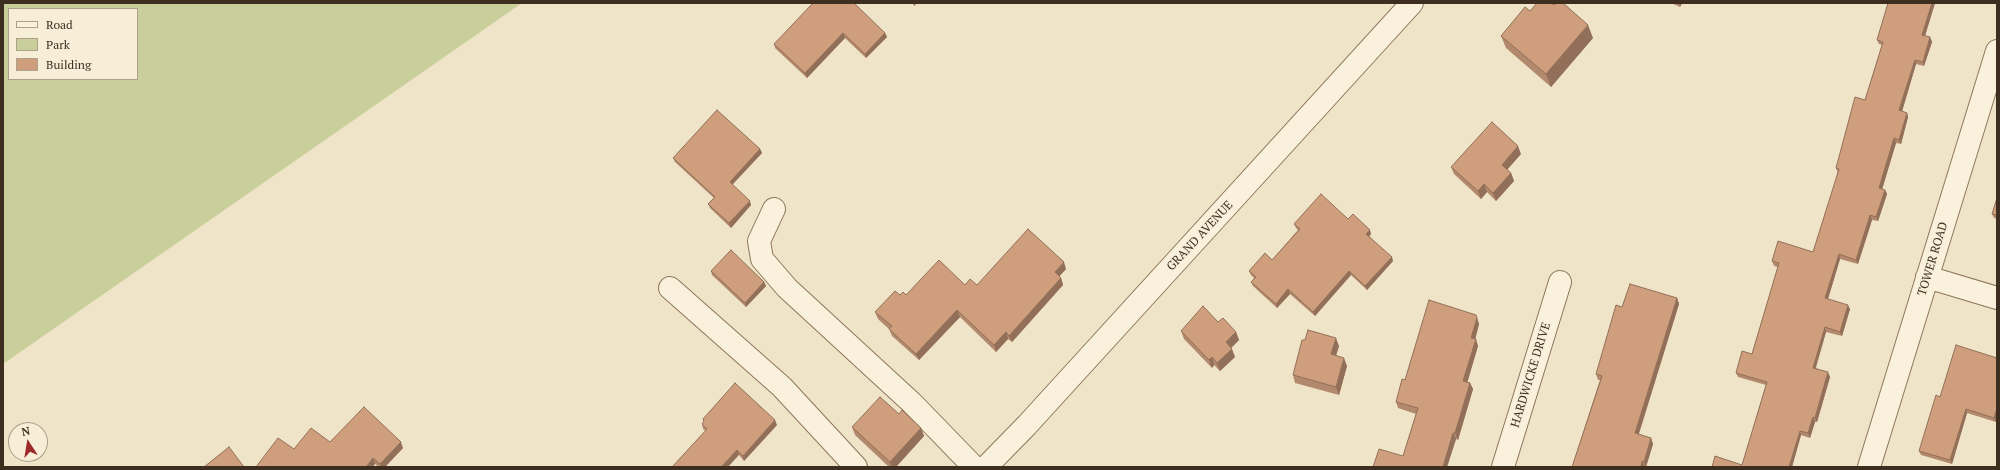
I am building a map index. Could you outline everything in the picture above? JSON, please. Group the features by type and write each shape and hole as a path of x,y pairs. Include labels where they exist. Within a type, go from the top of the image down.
{"street":[{"name":"GRAND AVENUE","path":"986,467 1412,3"},
{"name":"TOWER ROAD","path":"1869,467 1997,51"},
{"path":"774,209 759,241 762,259 787,288 912,403 974,467"},
{"path":"1928,277 1997,298"},
{"name":"HARDWICKE DRIVE","path":"1503,467 1560,282"},
{"path":"670,288 782,387 856,467"}],"green space":[{"path":"3,3 522,3 3,364"}],"building":[{"path":"813,3 854,3 885,33 865,54 843,33 805,73 774,44"},
{"path":"1537,3 1551,3 1554,5 1556,3 1563,3 1588,25 1546,74 1501,36 1525,7 1530,11"},
{"path":"1888,3 1932,3 1922,35 1930,37 1923,62 1915,60 1899,110 1907,113 1899,140 1894,138 1879,188 1885,190 1876,217 1870,215 1856,260 1839,254 1825,298 1848,305 1840,332 1825,327 1813,368 1828,372 1815,418 1813,417 1808,433 1800,431 1789,467 1712,467 1715,456 1742,465 1767,382 1736,373 1742,351 1752,354 1779,263 1772,261 1778,241 1813,252 1839,169 1836,168 1855,97 1865,100 1883,42 1877,40"},
{"path":"717,110 760,149 730,182 750,201 729,223 708,204 715,197 673,158"},
{"path":"1492,122 1518,146 1502,165 1511,173 1493,193 1484,184 1478,191 1451,167"},
{"path":"1321,194 1348,219 1353,214 1370,230 1366,234 1392,257 1365,286 1349,271 1313,312 1288,289 1276,304 1251,282 1256,277 1249,271 1265,253 1272,260 1300,229 1294,224"},
{"path":"1997,198 1997,215 1992,214"},
{"path":"1028,229 1064,262 1055,272 1061,278 1009,336 1006,332 994,345 957,310 916,354 889,329 892,326 875,312 895,291 900,295 903,292 906,295 939,260 965,285 970,279 977,285"},
{"path":"731,250 764,282 745,303 711,271"},
{"path":"1630,284 1677,298 1635,433 1651,438 1644,462 1642,461 1641,467 1572,467 1602,376 1596,374 1616,305 1622,307"},
{"path":"1429,300 1476,315 1477,318 1471,338 1476,339 1463,381 1470,383 1455,433 1453,433 1443,467 1373,467 1379,449 1403,456 1418,408 1396,402 1402,379 1405,380"},
{"path":"1203,306 1218,322 1223,318 1236,332 1226,342 1232,349 1217,363 1212,357 1209,360 1181,331"},
{"path":"1308,330 1336,338 1331,354 1344,358 1336,387 1293,375 1302,340 1305,340"},
{"path":"1956,345 1997,358 1997,411 1994,418 1966,409 1950,460 1919,451 1936,395 1940,397"},
{"path":"735,383 775,420 743,456 737,450 721,467 672,467 707,429 702,424 704,421 703,419"},
{"path":"880,397 899,414 902,410 921,428 890,462 852,427"},
{"path":"364,407 401,442 380,464 373,458 366,467 256,467 278,438 294,449 311,428 330,442"},
{"path":"229,447 244,467 204,467"}]}
